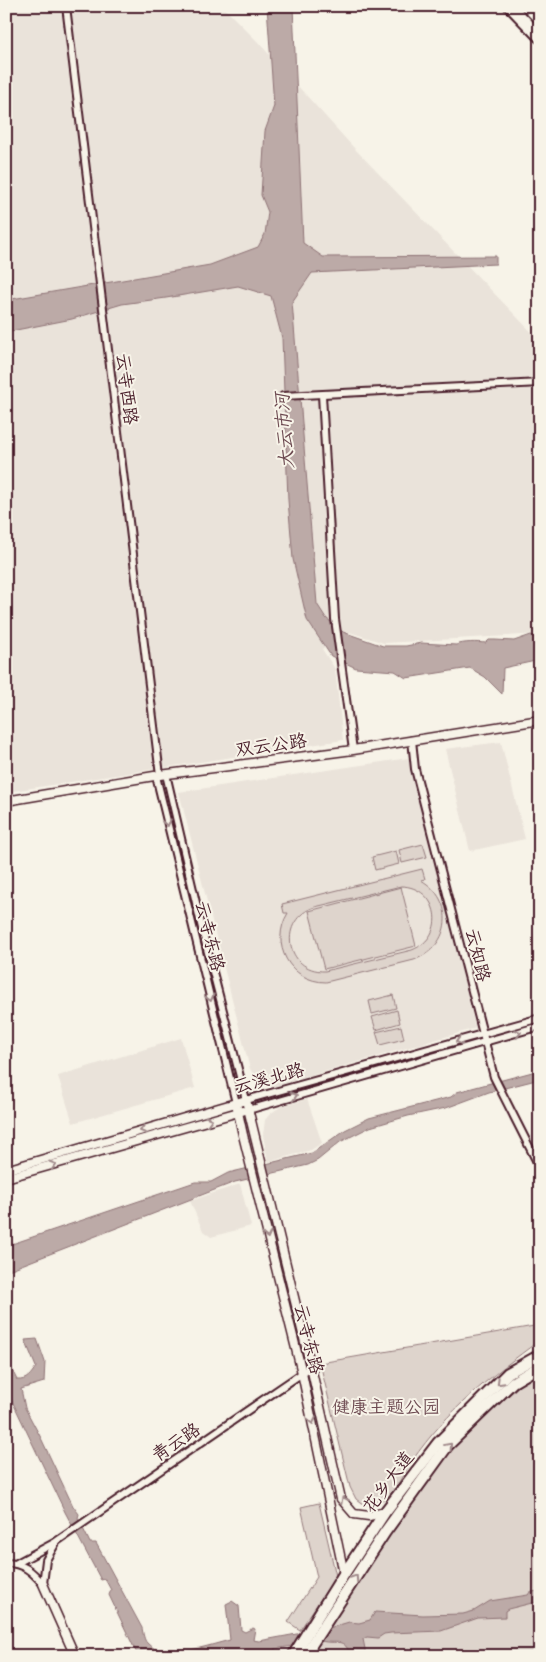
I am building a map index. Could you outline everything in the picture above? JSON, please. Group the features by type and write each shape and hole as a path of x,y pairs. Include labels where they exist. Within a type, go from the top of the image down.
{"highway":[{"path":"510,6 540,37"},
{"path":"527,6 540,19"}],"main road":[{"name":"花乡大道","path":"293,1656 385,1512 438,1443 508,1373 540,1354"},
{"name":"花乡大道","path":"304,1656 385,1532 448,1445 513,1382 540,1366"}],"street":[{"name":"云寺西路","path":"66,6 161,775"},
{"path":"283,396 540,383"},
{"path":"322,395 335,619 353,750"},
{"name":"双云公路","path":"6,801 161,775 353,750 540,720"},
{"name":"云知路","path":"412,740 415,769 494,1077 540,1168"},
{"name":"云寺东路","path":"161,775 246,1100 342,1499 354,1514 369,1516 385,1512"},
{"name":"云寺东路","path":"161,775 249,1162 302,1373 344,1574"},
{"name":"云溪北路","path":"6,1170 246,1100 540,1018"},
{"name":"云溪北路","path":"6,1178 540,1026"},
{"name":"青云路","path":"6,1563 17,1563 57,1541 311,1367"},
{"name":"青云路","path":"43,1584 46,1560 57,1541"},
{"path":"17,1563 33,1572 43,1584 75,1656"}],"shaded area":[{"path":"6,6 222,6 257,41 354,148 540,341 540,634 384,643 346,631 322,649 335,669 343,740 6,792"},
{"path":"267,6 293,6 303,243 323,257 496,256 496,264 312,273 292,302 317,604 326,618 343,632 383,646 406,646 421,643 456,645 470,642 486,643 489,640 514,641 531,635 540,638 540,660 503,668 502,694 485,677 470,668 406,678 395,671 356,668 331,656 307,620 293,559 288,500 282,338 271,296 238,286 122,304 72,319 6,332 6,300 210,265 258,247 265,234 268,212 261,195 265,131 274,106"},
{"path":"501,742 525,839 470,851 445,749"},
{"path":"409,758 476,1028 272,1087 259,1081 250,1069 179,792"},
{"path":"181,1038 195,1088 73,1123 58,1076"},
{"path":"540,1070 540,1079 489,1092 446,1108 370,1127 340,1142 318,1160 308,1165 235,1182 6,1271 6,1246 195,1182 211,1182 228,1173 312,1153 345,1130 369,1118 451,1097 457,1092"},
{"path":"307,1099 322,1143 311,1150 268,1162 263,1135 265,1120 280,1107"},
{"path":"240,1184 251,1226 211,1237 203,1231 190,1201"},
{"path":"37,1339 45,1362 44,1382 21,1389 25,1408 73,1506 79,1514 78,1518 90,1543 96,1543 142,1628 146,1642 155,1649 175,1652 230,1640 226,1604 232,1601 239,1606 241,1630 245,1632 253,1628 255,1629 253,1640 259,1641 329,1628 349,1622 359,1623 370,1620 375,1612 423,1615 463,1614 474,1611 490,1601 528,1595 530,1592 540,1591 540,1601 508,1609 505,1611 505,1617 478,1618 441,1631 391,1633 384,1634 378,1638 367,1637 363,1639 365,1656 350,1656 345,1646 339,1642 321,1641 275,1649 274,1654 268,1656 250,1656 249,1653 237,1656 138,1656 109,1595 111,1590 105,1579 101,1580 65,1512 6,1388 6,1358 17,1380 26,1378 36,1367 25,1340"}],"green space":[{"path":"423,844 427,857 402,863 399,850"},
{"path":"396,851 399,864 375,870 372,857"},
{"path":"422,869 425,879 421,880 440,899 444,910 445,922 442,934 436,944 427,953 414,960 326,982 302,976 286,959 281,937 288,913 284,913 282,904","holes":["401,886 414,888 424,894 431,903 434,913 434,924 431,934 423,943 412,950 325,971 312,969 301,963 294,954 291,944 291,933 295,922 303,913 315,907"]},
{"path":"401,887 416,946 324,969 309,911"},
{"path":"393,995 396,1008 372,1014 369,1001"},
{"path":"397,1010 400,1023 376,1030 372,1017"},
{"path":"401,1026 404,1039 380,1045 376,1032"},
{"name":"健康主题公园","path":"540,1325 540,1340 487,1381 455,1410 426,1443 388,1496 374,1503 364,1505 356,1499 350,1487 320,1363"},
{"path":"540,1373 540,1656 310,1656 395,1524 450,1448 521,1384"},
{"path":"319,1503 336,1576 300,1630 288,1622 317,1577 301,1507"}],"water label":[{"name":"大云市河","path":"284,431"}]}
